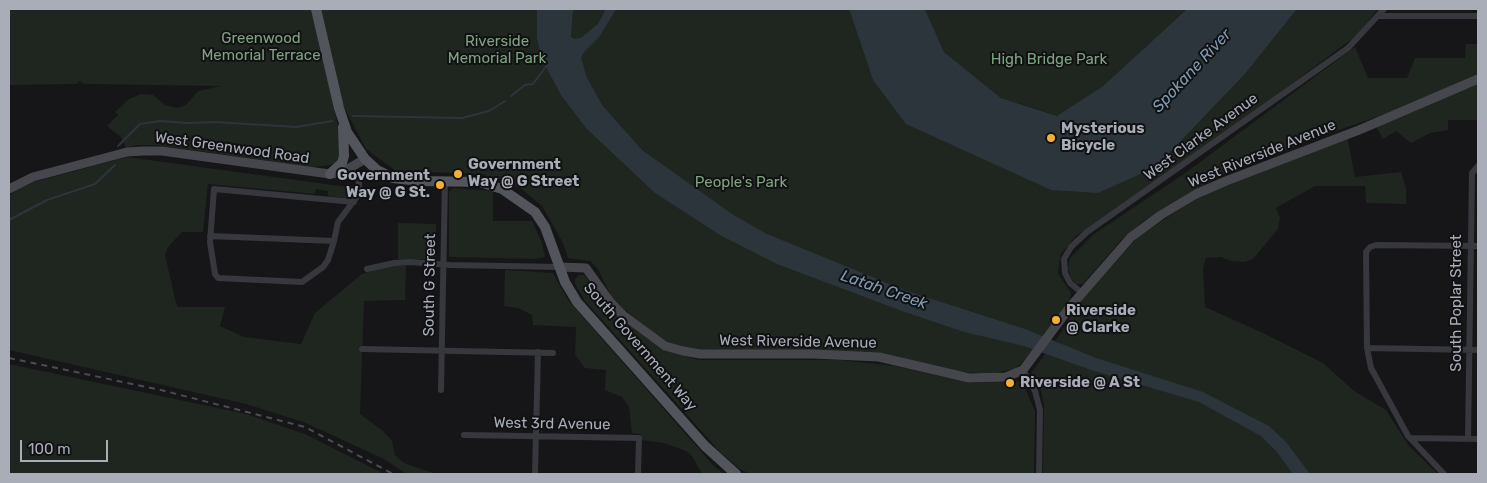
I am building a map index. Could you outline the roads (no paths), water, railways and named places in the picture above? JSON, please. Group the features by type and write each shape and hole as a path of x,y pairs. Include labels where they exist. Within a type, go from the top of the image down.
{"main road":[{"name":"South Government Way","path":"316,9 343,120 347,132 365,159 377,170 393,178 480,182 502,189 535,212 545,227 565,282 577,302 705,446 736,474"},
{"name":"West Riverside Avenue","path":"560,266 586,268 611,303 623,315 665,346 683,351 700,354 813,354 879,358 978,379 1006,377 1023,370 1032,361 1066,312 1131,237 1161,215 1196,194 1478,79"},
{"path":"330,174 342,163 344,156 343,120"},
{"name":"West Greenwood Road","path":"9,190 33,177 127,152 162,151 330,174 341,173 365,159"}],"street":[{"name":"West Clarke Avenue","path":"1082,293 1070,283 1065,273 1064,260 1071,247 1087,232 1348,48 1384,9"},
{"path":"1379,16 1431,12 1478,16"},
{"name":"South Poplar Street","path":"1468,439 1472,173 1477,167"},
{"path":"351,168 360,188 354,202 338,222 328,260 323,267 302,282 223,280 215,274 210,236 214,188 354,202"},
{"name":"South G Street","path":"441,390 445,181"},
{"path":"210,236 334,240"},
{"path":"1444,474 1410,438 1377,382 1371,368 1367,348 1366,252 1370,247 1478,246"},
{"path":"367,269 394,263 560,266"},
{"path":"1367,348 1478,350"},
{"path":"362,349 553,353"},
{"path":"535,474 538,352"},
{"path":"1023,370 1035,391 1040,410 1039,474"},
{"name":"West 3rd Avenue","path":"464,435 639,438 638,474"},
{"path":"1410,438 1478,439"}],"water":[{"name":"Latah Creek","path":"537,9 573,9 571,37 574,39 581,38 598,24 606,9 616,9 600,36 584,52 581,58 587,78 602,105 642,150 732,214 767,234 904,290 1025,329 1096,358 1203,392 1269,426 1286,442 1310,474 1293,474 1277,452 1261,436 1199,402 1091,370 1024,346 964,332 902,311 777,264 720,235 655,193 586,128 561,95 541,58 537,38"},
{"name":"Spokane River","path":"849,9 925,9 944,52 1001,98 1057,116 1103,86 1187,9 1297,9 1245,74 1156,167 1098,193 1051,190 906,124 873,80"}],"waterway":[{"path":"511,96 525,85 533,84 547,65"},
{"path":"353,116 462,118 489,111 505,101"},
{"path":"118,146 140,124 160,121 296,127 332,121"},
{"path":"9,220 47,200 95,184 115,165"}],"railway":[{"path":"9,358 161,390 305,427 393,474"}],"place":[{"name":"Mysterious Bicycle","path":"1051,138"},
{"name":"Government Way @ G Street","path":"458,174"},
{"name":"Government Way @ G St.","path":"440,185"},
{"name":"Riverside @ Clarke","path":"1056,320"},
{"name":"Riverside @ A St","path":"1010,383"}],"park label":[{"name":"Greenwood Memorial Terrace","path":"261,48"},
{"name":"Riverside Memorial Park","path":"497,50"},
{"name":"High Bridge Park","path":"1049,60"},
{"name":"People's Park","path":"741,183"}]}
